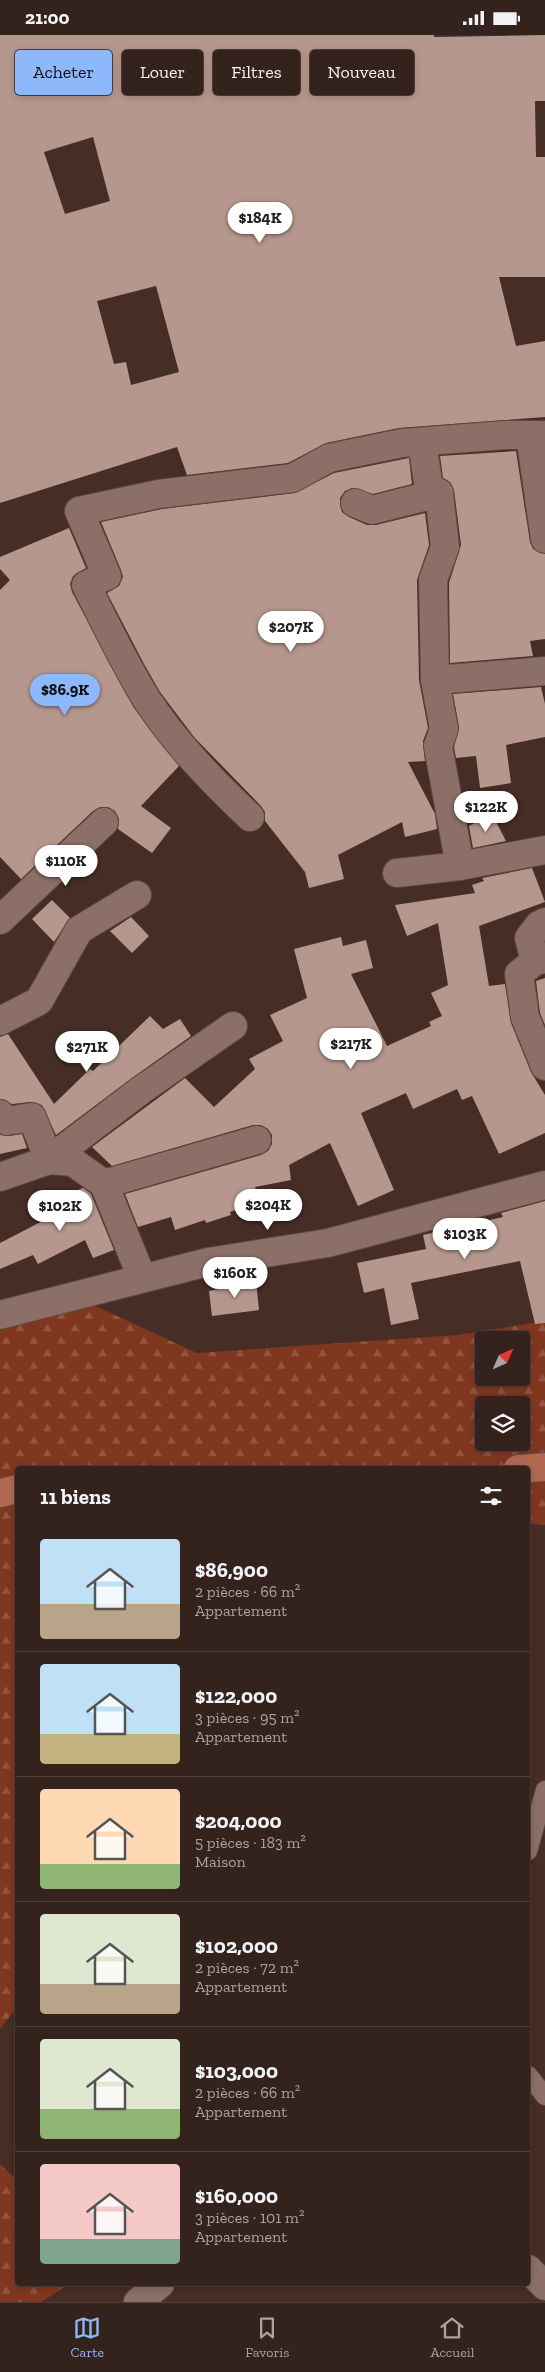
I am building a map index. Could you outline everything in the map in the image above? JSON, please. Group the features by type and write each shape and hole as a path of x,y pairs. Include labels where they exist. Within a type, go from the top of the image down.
{"main road":[{"path":"530,1468 545,1467"},
{"path":"0,1493 15,1490"}],"street":[{"path":"250,817 202,771 177,740 147,700 114,641 86,585 107,576 79,511 159,493 292,478 329,458 392,445 537,435 545,539"},
{"path":"422,443 429,488 439,493"},
{"path":"355,503 372,510 439,493"},
{"path":"439,493 445,547 433,579 435,680 444,729 438,746 460,866"},
{"path":"435,680 545,671"},
{"path":"0,920 104,823"},
{"path":"397,873 460,866 545,850"},
{"path":"0,1021 38,1001 79,931 137,895"},
{"path":"545,922 539,925 529,938 540,960 520,974 525,1017 545,1066"},
{"path":"0,1177 49,1160 141,1091 233,1026"},
{"path":"0,1114 7,1121 32,1117 49,1160"},
{"path":"104,1184 257,1140"},
{"path":"49,1160 73,1162 104,1184 142,1278"},
{"path":"0,1315 208,1262 328,1243 545,1185"},
{"path":"530,2271 545,2286"},
{"path":"138,2302 158,2286"}],"lane":[{"path":"530,1844 545,1790"},
{"path":"530,2077 545,2096"}],"green space":[{"path":"89,1303 197,1353 457,1335 475,1332 475,1386 530,1386 530,1331 482,1331 545,1321 545,1525 530,1524 530,1466 15,1466 15,2010 0,2029 0,1325"},
{"path":"0,2164 15,2178 15,2286 66,2286 41,2302 0,2302"}],"building":[{"path":"0,35 434,35 434,37 545,35 545,101 535,101 536,157 545,157 545,277 499,277 516,346 545,341 545,417 399,428 326,443 288,463 187,475 177,447 0,503","holes":["93,137 110,201 65,214 44,152","156,286 179,372 131,385 126,362 114,364 97,301"]},
{"path":"516,451 530,542 533,549 545,554 545,639 530,641 533,656 450,663 449,583 461,545 454,490 450,482 443,478 440,456"},
{"path":"409,458 412,484 373,494 352,488 345,491 340,498 340,505 342,512 367,525 376,525 425,513 429,545 417,580 419,680 428,728 423,741 425,761 408,762 435,814 437,829 405,837 402,822 338,855 344,879 309,888 305,872 265,821 265,812 261,806 194,737 160,692 144,664 107,593 119,586 123,577 101,522 162,509 295,493 334,473"},
{"path":"69,528 86,568 73,576 70,584 72,592 134,708 179,766 141,806 171,828 152,853 118,829 119,819 115,811 108,807 100,807 93,811 21,879 0,857 0,590 10,580 0,569 0,557"},
{"path":"541,687 545,704 545,737 506,745 511,783 480,788 476,756 456,758 454,747 459,727 453,694"},
{"path":"492,814 506,841 473,848 469,826"},
{"path":"532,868 545,902 479,926 489,986 505,984 511,1023 531,1072 545,1095 545,1133 499,1154 472,1096 462,1100 457,1089 413,1109 406,1093 361,1113 394,1190 358,1206 330,1143 289,1165 291,1180 255,1187 260,1202 230,1212 231,1215 206,1223 205,1220 175,1230 171,1217 138,1227 125,1194 261,1155 268,1151 272,1144 272,1135 268,1129 261,1125 253,1125 112,1166 92,1147 185,1078 214,1107 255,1069 249,1059 283,1041 270,1015 307,998 294,949 341,937 343,946 366,940 373,968 351,974 387,1046 431,1026 429,1022 442,1016 431,993 448,985 438,923 407,936 395,905 475,893 472,885 484,881 482,878"},
{"path":"52,900 70,918 54,942 32,919"},
{"path":"131,917 149,936 132,953 110,931"},
{"path":"545,978 545,1025 540,1013 536,981"},
{"path":"150,1016 163,1029 180,1019 191,1036 56,1135 42,1105 30,1102 12,1104 0,1099 0,1037 8,1034 54,1104 90,1069 93,1071"},
{"path":"22,1134 27,1148 0,1154 0,1135"},
{"path":"83,1188 91,1194 114,1250 93,1258 85,1240 38,1264 33,1255 0,1269 0,1243 60,1212 54,1199"},
{"path":"545,1201 545,1323 535,1324 520,1261 411,1283 419,1319 391,1325 384,1288 364,1293 357,1263 426,1249 423,1235 503,1217 501,1213"},
{"path":"256,1281 259,1310 212,1316 209,1291"}]}
